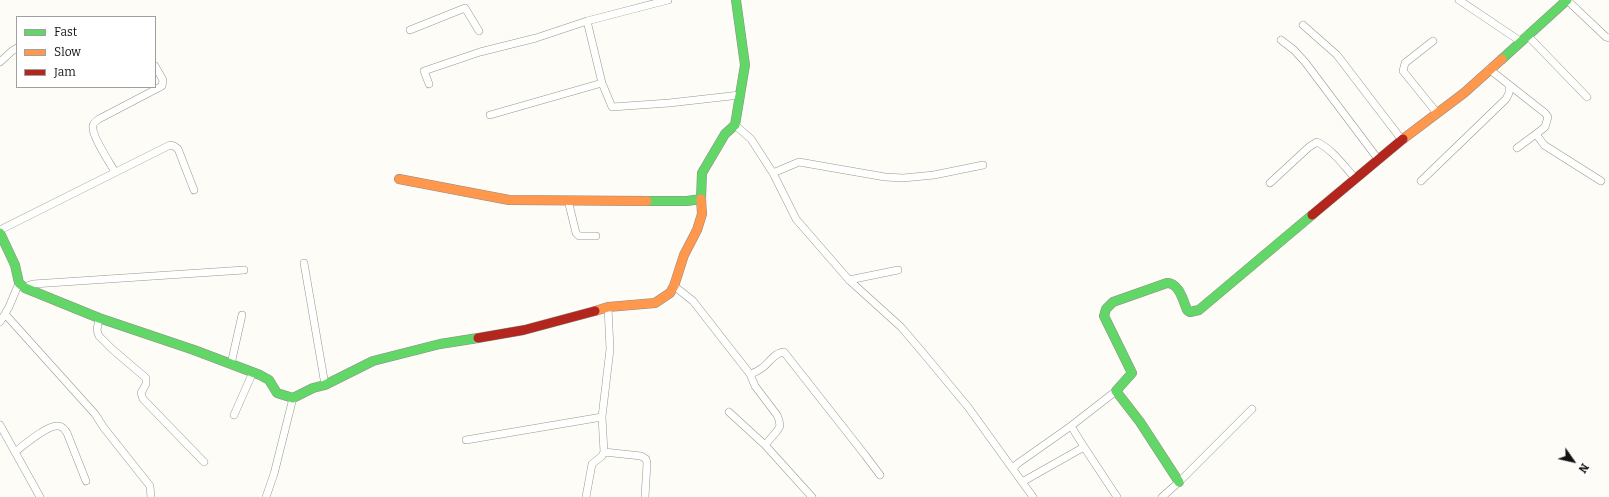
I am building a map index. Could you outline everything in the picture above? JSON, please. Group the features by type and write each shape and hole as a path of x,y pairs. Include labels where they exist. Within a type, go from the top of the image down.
{"street":[{"path":"429,84 424,71 480,52 536,38 587,21 668,0"},
{"path":"22,286 99,318 253,372 269,380 277,394 292,398 325,385 373,361 440,344 524,330 608,307 655,303 670,293 674,286 684,255 697,230 702,214 702,173 724,134 735,125 745,65 736,0"},
{"path":"1459,0 1523,38 1587,97"},
{"path":"1013,469 1017,464 1071,426 1116,391 1132,373 1104,316 1109,305 1167,283 1172,283 1176,286 1187,310 1190,312 1195,312 1267,254 1378,159 1464,93 1523,38 1567,0 1590,24 1609,38"},
{"path":"410,30 465,8 479,31"},
{"path":"587,21 602,83 612,107 669,104 740,95"},
{"path":"1303,25 1337,55 1402,140"},
{"path":"1280,40 1294,50 1305,62 1378,159"},
{"path":"1433,41 1405,62 1403,71 1437,113"},
{"path":"0,62 12,50 16,48"},
{"path":"115,172 95,136 93,128 94,124 99,119 162,86 163,80 156,68"},
{"path":"1490,69 1542,110 1548,117 1545,127 1517,148"},
{"path":"490,115 602,83"},
{"path":"1421,181 1506,99 1509,93 1509,84"},
{"path":"735,125 751,139 773,173 796,219 849,280 901,327 968,407 1033,497"},
{"path":"1536,134 1544,145 1601,181"},
{"path":"1270,183 1309,147 1317,142 1325,146 1333,153 1355,178"},
{"path":"0,322 22,286 16,267 0,232 115,172 167,147 174,146 178,149 194,190"},
{"path":"773,173 799,162 885,177 934,176 983,165"},
{"path":"399,179 509,200 687,201 701,199"},
{"path":"568,200 576,233 579,236 596,236"},
{"path":"304,263 325,385"},
{"path":"22,286 33,284 244,270"},
{"path":"849,280 898,270"},
{"path":"674,286 693,301 750,374 755,386 777,414 780,426 764,445"},
{"path":"586,497 592,464 602,456 604,452 602,417 610,349 608,307"},
{"path":"5,314 95,414 104,428 150,486 151,497"},
{"path":"231,364 242,315"},
{"path":"99,318 97,330 99,336 146,378 146,384 141,393 143,399 204,462"},
{"path":"750,374 762,368 777,354 784,352 880,475"},
{"path":"234,415 253,372"},
{"path":"1116,391 1140,422 1179,482"},
{"path":"266,497 274,474 292,398"},
{"path":"1162,497 1252,409"},
{"path":"729,412 764,445 812,497"},
{"path":"466,440 602,417"},
{"path":"0,425 40,497"},
{"path":"14,452 48,429 57,426 63,427 67,433 86,481"},
{"path":"1071,426 1117,497"},
{"path":"1022,482 1084,447"},
{"path":"604,452 641,456 646,459 648,463 645,497"}],"traffic: fast":[{"path":"647,201 687,201 701,199 702,173 725,134 735,125 745,65 736,0"},
{"path":"1502,59 1567,0"},
{"path":"1179,482 1140,422 1116,391 1132,373 1104,316 1106,309 1113,302 1167,283 1178,289 1187,310 1190,312 1199,310 1312,215"},
{"path":"0,233 15,265 19,283 25,288 99,318 194,350 260,375 269,380 277,393 293,398 313,388 325,385 373,361 440,344 478,338"}],"traffic: slow":[{"path":"1403,139 1464,93 1502,59"},
{"path":"399,179 509,200 647,201"},
{"path":"595,311 608,307 655,303 670,293 674,286 684,255 697,230 702,214 701,199"}],"traffic: jam":[{"path":"1312,215 1403,139"},
{"path":"478,338 524,330 595,311"}]}
